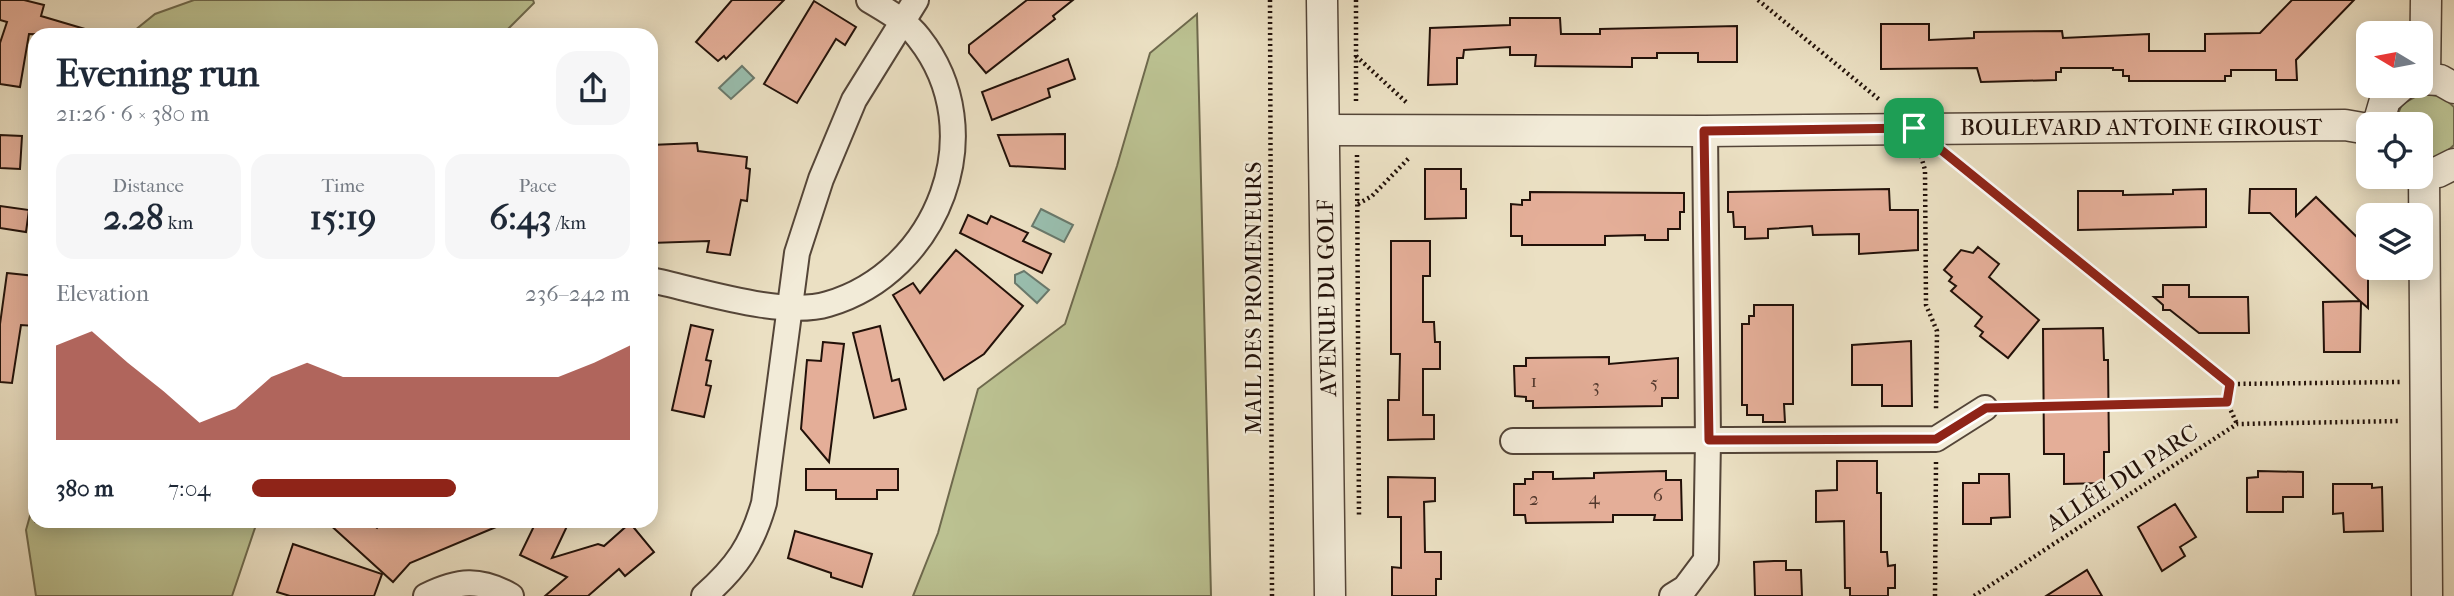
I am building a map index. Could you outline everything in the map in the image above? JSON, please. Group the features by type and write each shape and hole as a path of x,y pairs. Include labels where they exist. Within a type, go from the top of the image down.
{"street":[{"path":"658,281 789,309 827,305 871,288 895,269 918,245 936,213 948,178 953,145 951,112 941,76 920,39 901,20 869,0"},
{"path":"704,596 731,572 755,536 764,503 797,253 821,178 854,100 901,20 916,0"},
{"name":"AVENUE DU GOLF","path":"1322,0 1330,596"},
{"path":"2423,21 2426,0"},
{"path":"2433,80 2440,80 2454,88"},
{"name":"BOULEVARD ANTOINE GIROUST","path":"1325,130 1704,131 2356,127"},
{"path":"1672,596 1685,588 1706,560 1709,440 1704,131"},
{"path":"2433,173 2454,164"},
{"path":"2422,189 2427,596"},
{"path":"1513,441 1936,439 1986,408"},
{"path":"426,596 454,585 488,583 510,596"}],"path":[{"name":"MAIL DES PROMENEURS","path":"1270,0 1272,596"},
{"path":"1356,0 1359,527"},
{"path":"1758,0 2230,384 2425,382"},
{"path":"1914,128 1925,170 1926,305 1937,331 1936,596"},
{"path":"2230,384 2227,402 2237,424 2425,421"},
{"path":"1986,408 2227,402"},
{"name":"ALLÉE DU PARC","path":"1974,596 2237,424"}],"shaded area":[{"path":"194,0 533,0 534,3 509,28 138,28 155,14"},
{"path":"1197,14 1211,596 913,596 938,533 978,389 1065,324 1117,166 1150,53"},
{"path":"742,66 754,78 731,99 719,88"},
{"path":"2433,95 2443,97 2454,107 2454,145 2443,154 2433,157 2433,112 2399,112 2402,104 2413,98 2433,98"},
{"path":"1041,209 1073,225 1064,242 1032,226"},
{"path":"1024,271 1049,290 1037,303 1015,283 1015,275"},
{"path":"28,523 28,528 255,528 232,596 36,596 26,530"}],"building":[{"path":"0,0 24,0 44,5 41,16 82,28 28,28 20,87 0,84 0,43 7,22 0,20"},
{"path":"732,0 784,0 726,59 724,56 718,61 696,42"},
{"path":"1027,0 1073,0 1053,16 1055,19 986,73 969,53 969,45"},
{"path":"2292,0 2354,0 2296,60 2297,80 2276,80 2276,70 2231,70 2231,76 2225,76 2225,81 2129,81 2129,76 2123,76 2123,70 2113,68 2061,68 2061,72 2056,72 2056,80 1981,82 1977,68 1881,69 1881,24 1929,24 1929,40 1974,38 1974,32 2062,31 2063,38 2149,34 2149,51 2205,51 2205,34 2260,33"},
{"path":"814,1 856,27 845,45 836,39 797,103 764,84"},
{"path":"1510,18 1560,18 1561,34 1600,34 1600,29 1737,26 1737,62 1698,62 1698,53 1657,53 1657,58 1632,58 1632,67 1535,66 1536,55 1510,55 1510,47 1464,50 1463,58 1457,58 1457,84 1428,85 1430,28 1510,25"},
{"path":"1068,59 1075,79 1048,89 1050,97 992,120 982,92"},
{"path":"1065,134 1065,169 1010,166 998,135"},
{"path":"0,135 22,136 20,169 0,168"},
{"path":"697,143 698,151 747,157 746,168 750,169 747,201 741,200 730,255 707,252 709,241 658,243 658,145"},
{"path":"1425,169 1461,169 1461,189 1466,189 1466,218 1425,219"},
{"path":"1889,189 1890,210 1918,210 1918,250 1859,254 1859,234 1813,235 1812,226 1768,229 1768,238 1745,239 1745,227 1734,227 1733,212 1728,212 1728,192"},
{"path":"2206,189 2206,227 2078,230 2078,191 2123,191 2123,195 2173,194 2173,190"},
{"path":"2250,189 2296,189 2296,216 2316,197 2356,236 2356,280 2368,280 2368,308 2361,302 2360,352 2324,352 2323,302 2360,301 2270,213 2249,213"},
{"path":"1530,192 1684,193 1684,212 1680,212 1680,229 1668,229 1668,240 1645,240 1645,235 1605,236 1605,245 1522,245 1522,236 1511,236 1511,204 1522,205 1522,200 1530,200"},
{"path":"0,206 28,210 26,232 0,228"},
{"path":"968,215 987,224 991,216 1028,233 1023,241 1051,254 1042,273 960,233"},
{"path":"1391,241 1430,241 1430,276 1423,276 1423,322 1434,322 1435,342 1440,342 1440,369 1423,369 1423,415 1434,415 1434,439 1388,440 1388,400 1399,400 1400,354 1391,354"},
{"path":"1978,247 1999,264 1989,277 2039,320 2008,358 1980,336 1983,332 1975,326 1982,317 1951,291 1956,286 1949,281 1952,277 1944,270 1961,250 1973,253"},
{"path":"956,250 1023,306 984,354 944,380 893,295 913,283 920,293"},
{"path":"7,273 28,275 28,326 21,325 12,383 0,382 0,324"},
{"path":"2163,285 2189,285 2189,297 2248,297 2249,333 2199,333 2170,310 2163,310 2163,305 2154,297 2163,297"},
{"path":"1754,305 1793,305 1793,404 1784,404 1785,422 1763,422 1763,415 1747,415 1747,405 1742,405 1742,324 1749,324 1749,316 1754,316"},
{"path":"691,325 713,330 706,360 711,361 706,385 711,386 704,417 672,410"},
{"path":"880,326 892,381 899,379 906,409 874,418 853,333"},
{"path":"2103,328 2104,360 2108,360 2109,452 2104,452 2104,483 2064,484 2064,454 2044,454 2043,329"},
{"path":"1911,341 1912,406 1882,406 1882,385 1852,385 1852,345"},
{"path":"823,342 844,344 829,462 801,429 807,360 821,361"},
{"path":"1609,357 1609,364 1678,358 1678,398 1662,398 1662,406 1533,408 1533,401 1515,396 1514,366 1526,366 1526,358"},
{"path":"1837,461 1877,461 1877,493 1881,493 1881,552 1887,552 1888,566 1895,565 1895,588 1888,588 1888,596 1850,596 1850,588 1845,588 1844,521 1816,522 1816,491 1837,490"},
{"path":"806,469 898,469 898,490 877,490 877,499 836,499 836,490 806,490"},
{"path":"1666,471 1666,480 1681,480 1682,520 1654,520 1655,515 1613,515 1613,522 1526,523 1525,515 1514,515 1514,484 1525,484 1525,479 1533,479 1533,472 1553,472 1553,479 1594,478 1594,473"},
{"path":"2258,471 2303,472 2303,497 2283,497 2283,512 2247,512 2247,478 2258,477"},
{"path":"1979,474 2009,474 2010,517 1991,518 1991,524 1963,524 1963,483 1979,483"},
{"path":"1388,477 1435,478 1435,501 1424,502 1425,552 1441,552 1441,579 1436,579 1436,596 1392,596 1392,567 1401,568 1401,517 1388,517"},
{"path":"2333,484 2372,484 2372,488 2382,487 2383,531 2344,532 2343,513 2333,514"},
{"path":"2175,504 2196,537 2180,547 2185,556 2162,571 2138,527"},
{"path":"334,528 494,528 410,563 393,582"},
{"path":"533,528 566,528 552,558 598,544 604,546 624,528 634,528 654,552 625,576 619,569 588,596 545,596 567,577 520,555"},
{"path":"795,531 872,554 862,587 788,558"},
{"path":"293,544 382,574 374,596 290,596 277,592"},
{"path":"1786,561 1786,570 1801,570 1802,596 1755,596 1754,562"},
{"path":"2087,570 2102,596 2046,596"}],"route":[{"path":"1914,128 2230,384 2227,402 1986,408 1936,439 1709,440 1704,131 1914,128"}]}
